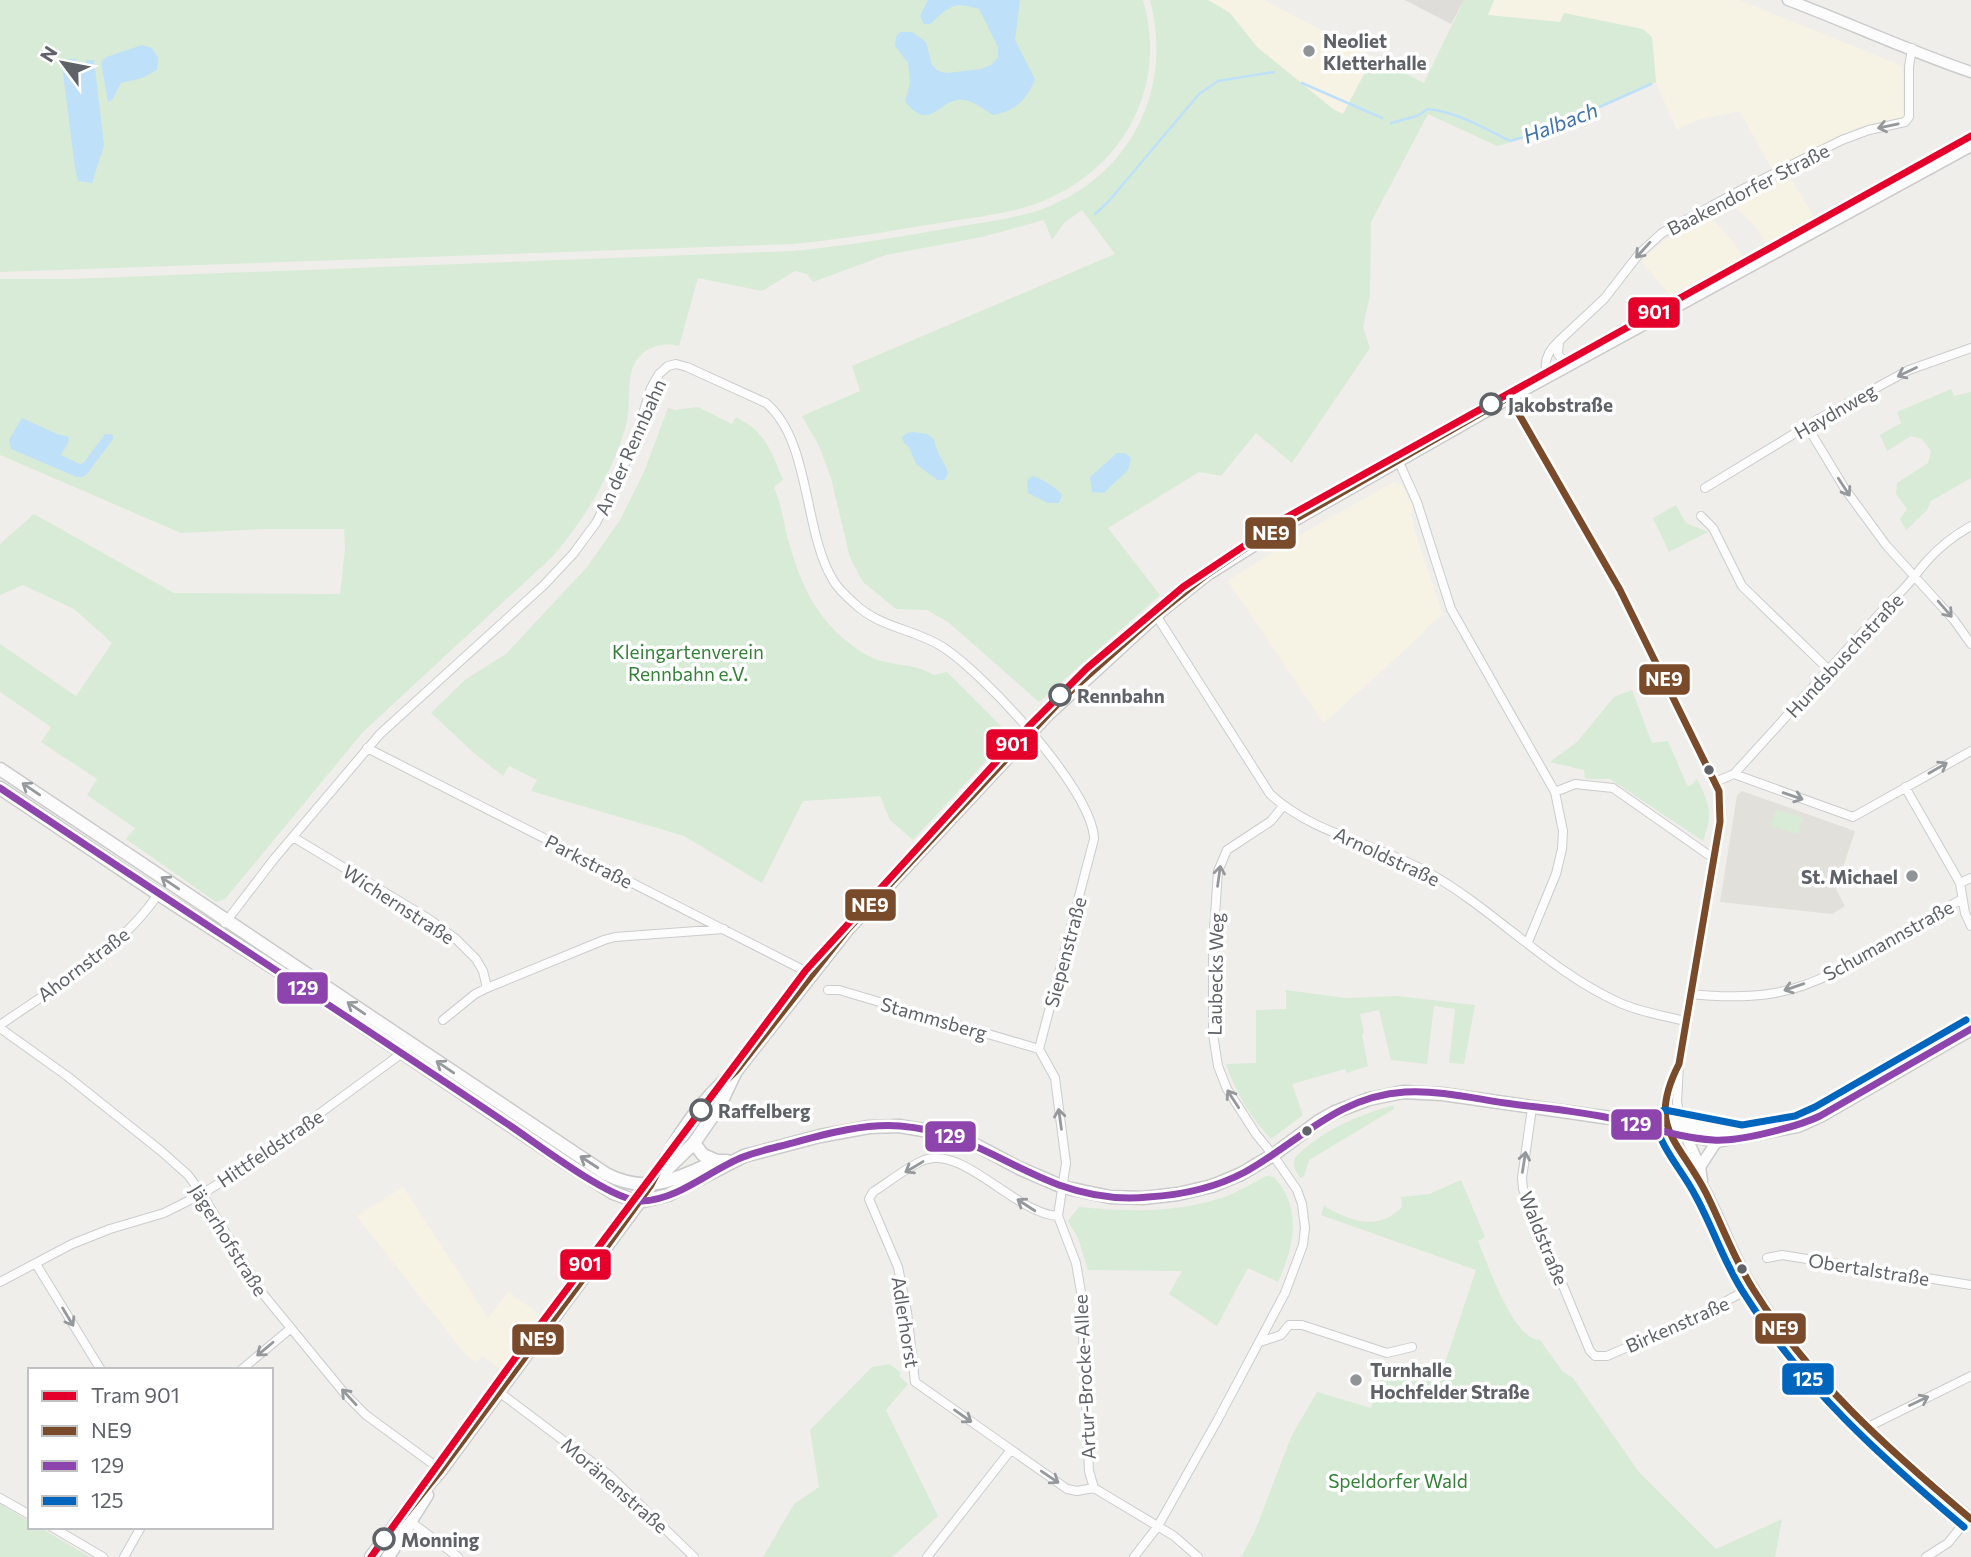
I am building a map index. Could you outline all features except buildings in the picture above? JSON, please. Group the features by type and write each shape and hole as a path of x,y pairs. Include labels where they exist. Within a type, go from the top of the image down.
{"main road":[{"path":"652,1185 673,1144 706,1100 736,1071 864,911 1073,689 1156,615 1206,575 1250,545 1509,397 1971,145"},
{"path":"0,768 402,1054 613,1193 639,1202 668,1195 702,1180 734,1160"},
{"path":"0,788 158,894 223,927 413,1045 606,1174 631,1184 652,1185 717,1161 734,1160 820,1136 869,1127 899,1126 940,1133 972,1143 1063,1187 1110,1197 1143,1198 1178,1194 1241,1174 1335,1112 1369,1099 1403,1092 1442,1094 1611,1118 1634,1115 1667,1126 1686,1136 1717,1141 1798,1126 1971,1029"},
{"path":"388,1557 407,1519 441,1470 639,1202 694,1143 719,1107 736,1071"},
{"path":"1667,1126 1681,1122 1742,1136"},
{"path":"694,1143 703,1155 717,1161"},
{"path":"371,1557 407,1519"}],"street":[{"path":"1788,0 1966,70 1971,77"},
{"name":"Baakendorfer Straße","path":"1548,376 1545,363 1551,348 1604,299 1644,249 1662,233 1842,140 1868,130 1905,122 1909,117 1909,67 1912,48"},
{"path":"1559,341 1559,354 1567,366"},
{"name":"Haydnweg","path":"1705,488 1797,432 1812,428 1818,420 1909,370 1971,348"},
{"name":"An der Rennbahn","path":"223,927 367,748 544,585 573,554 596,523 615,486 634,443 651,388 659,374 668,366 676,364 766,403 775,411 786,429 801,474 820,552 834,582 856,606 883,624 937,644 954,654 1031,732"},
{"path":"1509,397 1620,590 1716,782 1721,805 1679,1064 1677,1102 1681,1122 1700,1167 1703,1188"},
{"path":"1812,428 1845,489 1900,562 1916,576 1971,644"},
{"path":"1398,460 1417,502 1451,609 1555,792 1563,831 1562,849 1556,874 1528,942"},
{"path":"1701,516 1713,528 1742,586 1829,670"},
{"name":"Hundsbuschstraße","path":"1716,782 1734,774 1938,550 1971,526"},
{"name":"Arnoldstraße","path":"1156,615 1270,794 1283,806 1304,819 1429,872 1468,896 1560,969 1621,1003 1686,1021"},
{"name":"Siepenstraße","path":"1031,732 1054,760 1094,829 1094,839 1039,1049"},
{"name":"Parkstraße","path":"367,748 811,974"},
{"path":"1734,774 1853,817 1971,751"},
{"path":"1555,792 1574,784 1613,788 1713,858"},
{"path":"1905,787 1960,883 1971,926"},
{"name":"Laubecks Weg","path":"1134,1557 1158,1526 1260,1342 1299,1260 1305,1228 1297,1190 1227,1089 1218,1066 1213,1034 1213,945 1218,871 1227,849 1271,821 1283,806"},
{"name":"Wichernstraße","path":"293,837 429,919 456,939 476,959 483,971 487,988"},
{"name":"Schumannstraße","path":"1960,883 1971,878"},
{"name":"Ahornstraße","path":"0,1027 83,968 135,924 158,894"},
{"name":"Schumannstraße","path":"1690,994 1735,998 1778,993 1823,977 1861,958 1962,899"},
{"path":"443,1020 475,994 487,988 615,937 724,929"},
{"name":"Stammsberg","path":"828,990 839,990 1039,1049"},
{"name":"Jägerhofstraße","path":"0,1027 67,1076 188,1175 262,1294 345,1394 366,1415 441,1470"},
{"name":"Hittfeldstraße","path":"0,1282 72,1244 164,1213 202,1194 256,1160 413,1045"},
{"path":"1039,1049 1055,1077 1066,1163 1058,1216"},
{"path":"1679,1064 1666,1092 1667,1126 1703,1188 1752,1287 1795,1347 1868,1427 1906,1464 1970,1518 1948,1543 1926,1557"},
{"name":"Waldstraße","path":"1532,1108 1522,1178 1523,1189 1590,1351 1601,1357"},
{"path":"1700,1167 1717,1141"},
{"name":"Adlerhorst","path":"1058,1216 1037,1213 974,1172 950,1160 935,1158 924,1160 873,1192 869,1199 898,1267 907,1312 915,1382 1067,1489 1077,1491 1094,1488"},
{"name":"Artur-Brocke-Allee","path":"1058,1216 1076,1263 1081,1292 1089,1471 1094,1488"},
{"name":"Obertalstraße","path":"1767,1258 1782,1255 1971,1285"},
{"path":"36,1264 100,1368"},
{"name":"Birkenstraße","path":"1601,1357 1699,1316 1752,1287"},
{"path":"1260,1342 1282,1335 1289,1325 1302,1325 1387,1353 1412,1347"},
{"path":"243,1368 290,1329"},
{"path":"1868,1427 1971,1376"},
{"name":"Moränenstraße","path":"499,1392 609,1475 694,1557"},
{"path":"927,1557 1010,1451"},
{"path":"1094,1488 1174,1536 1198,1557"},
{"path":"0,1498 28,1514"},
{"path":"407,1519 458,1557"},
{"path":"54,1529 103,1557"},
{"path":"124,1557 140,1529"}],"shaded area":[{"path":"1208,0 1264,0 1373,57 1343,115 1257,47 1230,13"},
{"path":"1405,0 1464,0 1451,24"},
{"path":"1494,0 1739,0 1902,66 1903,117 1864,125 1771,168 1740,111 1697,120 1677,130 1656,82 1652,37 1560,22 1487,15"},
{"path":"1788,174 1814,217 1766,244 1756,227 1731,203"},
{"path":"1709,216 1735,244 1743,257 1671,296 1641,261 1665,240"},
{"path":"1394,482 1402,485 1413,508 1411,514 1414,529 1443,615 1324,723 1228,581 1305,532"},
{"path":"1742,791 1855,831 1836,889 1845,906 1832,914 1720,902 1737,795"},
{"path":"403,1187 488,1318 509,1292 539,1314 500,1369 483,1356 475,1362 465,1354 357,1216"}],"green space":[{"path":"0,0 1143,0 1149,31 1150,61 1145,90 1135,117 1101,164 1077,183 1050,198 999,213 793,244 0,272"},
{"path":"1150,0 1208,0 1230,13 1257,47 1333,109 1343,114 1373,57 1424,83 1464,0 1494,0 1488,15 1560,22 1564,13 1643,29 1652,37 1656,82 1548,132 1497,146 1428,114 1371,222 1370,295 1363,327 1370,348 1292,463 1256,433 1221,476 1199,472 1108,528 1160,595 1039,702 948,622 927,610 896,609 863,582 850,558 831,478 819,446 802,416 860,391 852,366 1115,254 1082,210 1065,222 1052,240 1044,220 982,237 886,255 813,282 807,274 795,271 762,291 698,278 679,346 655,346 636,361 631,375 626,425 613,461 597,494 565,541 553,556 363,732 225,899 216,902 126,839 135,828 87,795 97,779 41,742 51,727 0,692 0,644 76,696 112,643 74,609 23,585 0,595 0,544 34,514 174,593 340,594 345,549 344,529 181,533 0,455 0,279 71,279 793,251 872,241 1014,217 1050,206 1079,191 1104,171 1124,148 1140,122 1150,94 1156,64 1156,32"},
{"path":"1951,389 1954,396 1971,392 1971,478 1931,501 1927,510 1906,530 1900,519 1907,509 1896,494 1897,483 1928,463 1931,451 1922,439 1911,436 1887,451 1880,435 1901,423 1897,412"},
{"name":"Kleingartenverein Rennbahn e.V.","path":"698,407 732,424 736,417 754,429 766,443 783,480 774,487 799,574 815,606 837,633 875,659 918,668 934,675 947,672 1010,735 913,840 890,820 880,796 803,801 762,883 684,836 531,791 537,780 509,766 503,776 431,713 466,679 506,654 587,567 620,520 644,472 668,408 675,410"},
{"path":"1676,505 1686,523 1708,532 1669,552 1653,518"},
{"path":"1632,690 1652,743 1668,741 1687,785 1690,786 1697,779 1709,809 1703,841 1610,779 1585,779 1584,770 1550,762 1577,742 1614,697"},
{"path":"1776,809 1803,818 1798,834 1771,826"},
{"path":"1286,990 1345,998 1397,996 1475,1005 1464,1064 1449,1063 1455,1009 1434,1006 1427,1064 1391,1060 1379,1010 1360,1014 1368,1066 1347,1073 1345,1069 1292,1084 1303,1115 1271,1139 1244,1104 1226,1064 1256,1063 1256,1010 1286,1009"},
{"path":"1393,1105 1394,1109 1309,1160 1304,1176 1300,1178 1294,1162 1304,1149 1338,1126"},
{"path":"1266,1176 1274,1177 1289,1202 1293,1228 1288,1255 1278,1282 1248,1268 1217,1326 1169,1294 1182,1271 1088,1270 1078,1238 1068,1221 1079,1207 1151,1210 1204,1203 1233,1193"},
{"name":"Speldorfer Wald","path":"1461,1180 1485,1237 1478,1241 1511,1315 1530,1337 1540,1340 1563,1372 1573,1378 1639,1472 1716,1549 1782,1519 1775,1557 1241,1557 1255,1531 1291,1437 1317,1392 1371,1408 1385,1366 1438,1384 1476,1270 1321,1215 1324,1206 1354,1220 1374,1222 1393,1215 1402,1207 1401,1197 1429,1194"},
{"path":"890,1364 901,1373 899,1376 908,1384 886,1410 938,1516 892,1557 763,1557 794,1504 819,1487 810,1430 872,1367"},
{"path":"0,1504 28,1521 28,1529 42,1529 90,1557 0,1557"}],"water":[{"path":"928,0 1020,0 1015,40 1035,79 1019,103 1008,111 993,115 963,100 948,104 928,115 921,115 905,101 910,83 908,63 895,46 900,32 912,32 926,42 932,65 938,71 947,73 981,69 991,65 998,57 998,47 979,9 962,5 951,7 930,24 924,24 920,16"},
{"path":"142,45 152,48 158,57 157,70 142,78 121,83 112,100 108,102 101,62 106,57"},
{"path":"66,59 75,59 79,67 87,60 94,60 104,145 92,183 78,181 75,168 62,65"},
{"path":"22,418 69,437 61,455 80,464 105,434 113,435 113,439 87,474 77,477 11,449 9,440"},
{"path":"913,432 927,434 934,439 948,473 945,480 937,480 916,464 902,437"},
{"path":"1117,453 1125,453 1131,458 1128,470 1104,493 1092,492 1090,477"},
{"path":"1032,476 1060,492 1062,495 1059,503 1048,503 1028,493 1027,481"}],"waterway":[{"name":"Halbach","path":"1095,214 1199,94 1218,81 1274,72"},
{"name":"Halbach","path":"1302,83 1382,118"},
{"name":"Halbach","path":"1391,123 1417,116 1428,109 1460,117 1510,141 1550,129 1651,84"}],"tram line":[{"name":"901","path":"371,1557 510,1365 806,970 1028,727 1087,668 1183,587 1287,517 1971,136"}],"transit line":[{"name":"NE9","path":"1509,397 1620,590 1719,791 1720,822 1679,1064 1666,1104 1670,1133 1706,1193 1746,1278 1799,1353 1881,1440 1971,1519"},
{"name":"NE9","path":"371,1557 441,1470 597,1260 651,1185 670,1148 706,1100 736,1071 847,930 1064,697 1156,615 1206,575 1250,545 1509,397"},
{"name":"129","path":"0,788 576,1171 613,1192 642,1201 668,1196 752,1154 810,1138 870,1126 900,1126 944,1134 1038,1177 1081,1192 1126,1198 1173,1194 1198,1190 1234,1178 1339,1111 1381,1095 1405,1092 1442,1093 1587,1114 1701,1139 1737,1139 1783,1129 1820,1116 1971,1029"},
{"name":"125","path":"1964,1527 1845,1419 1767,1328 1731,1271 1695,1195 1662,1140 1655,1120 1658,1112 1665,1110 1742,1125 1795,1116 1966,1020"}],"place":[{"name":"Neoliet Kletterhalle","path":"1309,51"},
{"name":"Jakobstraße","path":"1491,404"},
{"name":"Rennbahn","path":"1060,695"},
{"name":"St. Michael","path":"1912,876"},
{"name":"Raffelberg","path":"701,1110"},
{"name":"Turnhalle Hochfelder Straße","path":"1356,1380"},
{"name":"Monning","path":"384,1539"}]}
